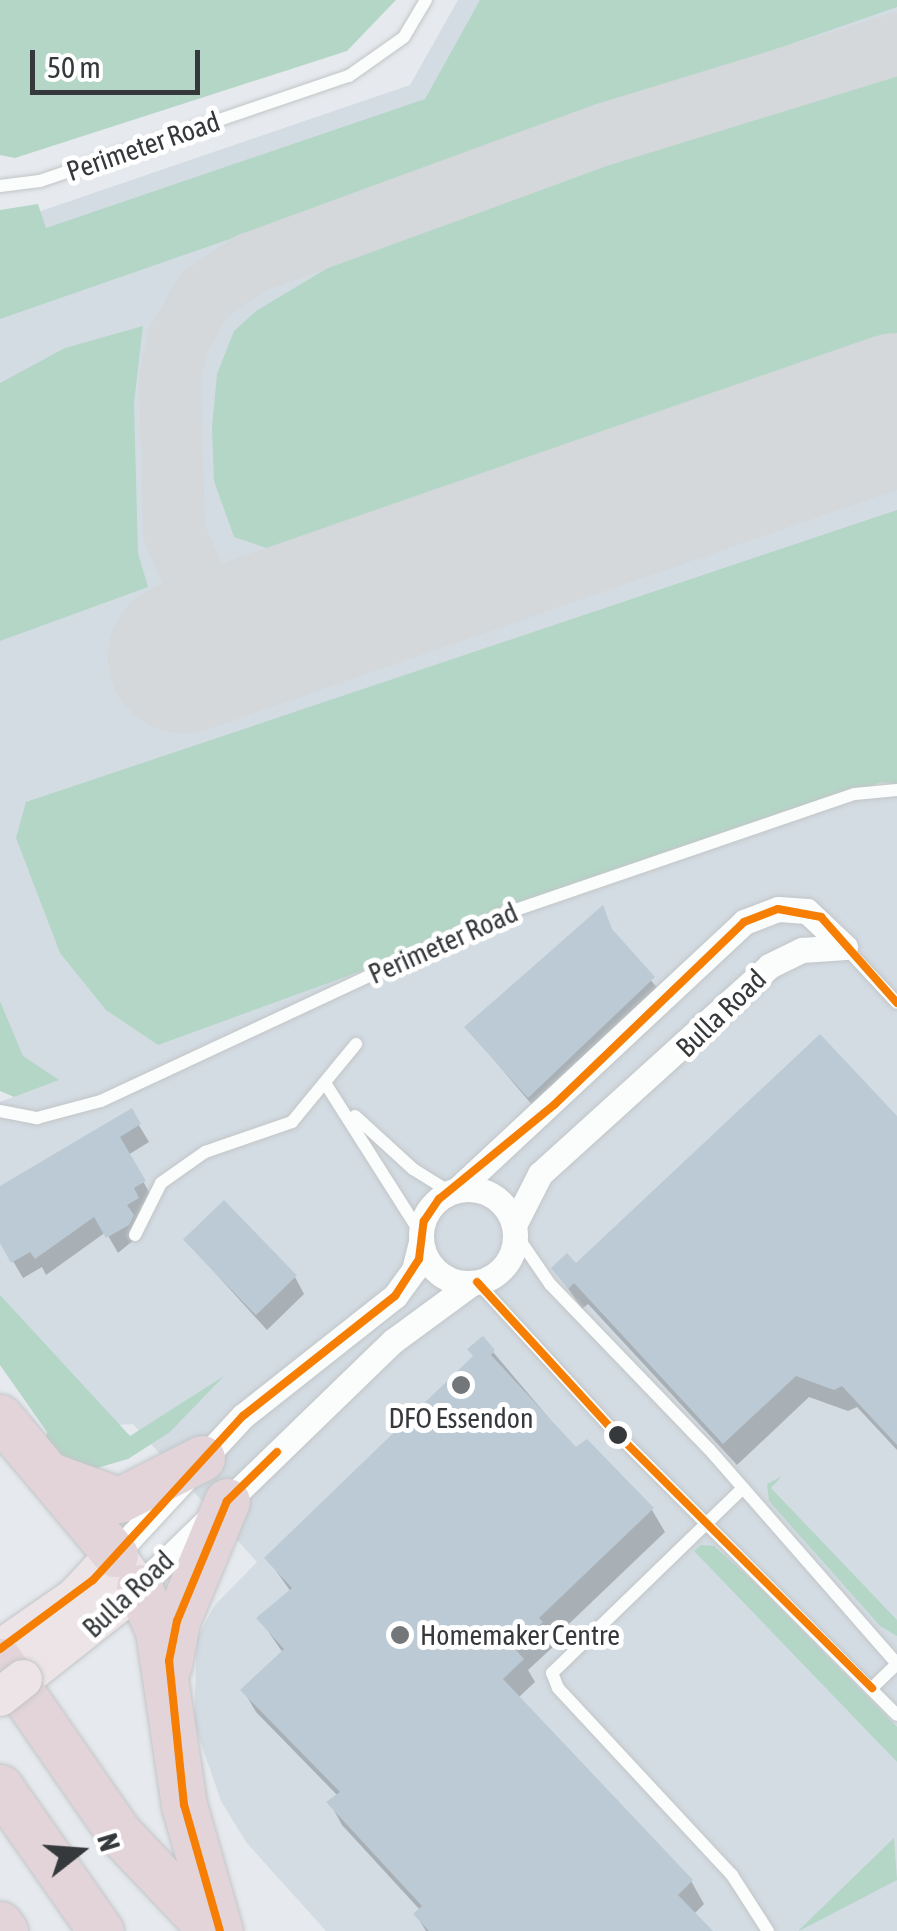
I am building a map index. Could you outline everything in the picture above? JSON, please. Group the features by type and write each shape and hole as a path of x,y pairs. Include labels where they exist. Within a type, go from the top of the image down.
{"highway":[{"path":"0,1416 127,1570 158,1630 197,1860 220,1931"},
{"path":"48,1475 119,1500 202,1458"},
{"path":"167,1687 178,1620 227,1500"},
{"path":"12,1655 120,1834 212,1931"},
{"path":"0,1788 101,1931"},
{"path":"0,1924 5,1931"}],"main road":[{"name":"Bulla Road","path":"0,1698 12,1655 127,1570"}],"street":[{"name":"Bulla Road","path":"454,1191 744,922 778,909 807,911 846,947"},
{"name":"Bulla Road","path":"515,1229 540,1174 769,966 802,950 846,947"},
{"path":"454,1191 493,1196 515,1229 506,1265 475,1283 433,1268 421,1238 430,1209 454,1191"},
{"name":"Bulla Road","path":"127,1570 202,1458 290,1375 395,1296 414,1270 421,1238"},
{"name":"Bulla Road","path":"127,1570 227,1500 393,1342 475,1283"}],"lane":[{"name":"Perimeter Road","path":"0,186 40,181 349,76 404,38 426,0"},
{"name":"Perimeter Road","path":"0,1111 37,1118 101,1101 495,916 855,794 897,790"},
{"path":"846,947 897,1002"},
{"path":"136,1235 148,1201 176,1172 205,1152 292,1122 327,1086 356,1044"},
{"path":"327,1086 421,1238"},
{"path":"338,1100 412,1169 454,1191"},
{"path":"515,1229 550,1284 743,1488 897,1664 872,1688"},
{"path":"475,1283 897,1714"},
{"path":"743,1488 558,1663 552,1679 732,1875 768,1931"}],"shaded area":[{"path":"458,0 897,0 897,1931 326,1931 246,1842 221,1801 194,1723 197,1638 215,1605 257,1562 133,1424 55,1429 0,1347 0,1102 37,1088 0,1084 0,225 410,85"}],"green space":[{"path":"0,0 396,0 347,51 15,158 0,155"},
{"path":"480,0 897,0 897,7 0,319 0,210 38,204 46,228 425,99"},
{"path":"897,76 897,342 270,549 234,537 214,481 212,428 217,374 234,331 256,311 341,260 653,149"},
{"path":"143,326 134,403 138,553 148,587 0,641 0,383 65,348"},
{"path":"897,510 897,784 881,782 158,1045 106,1010 60,953 16,838 26,802"},
{"path":"0,1001 23,1056 59,1080 14,1097 0,1091"},
{"path":"0,1295 130,1436 224,1376 170,1432 128,1459 90,1470 44,1449 47,1432 0,1365"},
{"path":"782,1476 771,1488 897,1620 897,1636 880,1626 769,1501 767,1484"},
{"path":"701,1545 714,1546 754,1582 897,1727 897,1762 694,1551"},
{"path":"894,1838 897,1880 799,1931 799,1930"}],"building":[{"path":"603,905 612,929 655,977 528,1098 464,1027"},
{"path":"820,1034 897,1116 897,1445 842,1386 834,1390 796,1376 723,1444 574,1283 568,1289 551,1268 567,1253 576,1263"},
{"path":"132,1108 141,1124 120,1137 146,1181 134,1188 139,1198 127,1205 134,1215 129,1225 106,1238 94,1217 35,1259 30,1252 11,1263 0,1243 0,1186"},
{"path":"224,1200 297,1276 256,1315 183,1240"},
{"name":"Homemaker Centre","path":"483,1336 495,1350 491,1355 576,1447 587,1439 654,1508 539,1618 543,1622 515,1649 524,1659 503,1679 693,1880 678,1895 713,1931 429,1931 413,1914 422,1906 326,1802 340,1792 240,1690 284,1649 256,1618 292,1588 264,1558 473,1356 467,1349"}],"taxiway":[{"path":"352,598 257,620 221,608 194,578 174,531 170,377 178,341 204,295 249,264 605,134 897,44"}],"runway":[{"path":"184,657 897,409"}],"transit line":[{"path":"0,1649 93,1580 243,1416 395,1296 419,1259 424,1221 439,1199 554,1105 744,922 778,909 821,917 897,1003"},
{"path":"477,1282 608,1425 872,1688"},
{"path":"220,1931 184,1805 169,1661 177,1621 227,1501 277,1452"}],"place":[{"name":"DFO Essendon","path":"461,1385"},
{"name":"Homemaker Centre","path":"400,1635"}]}
